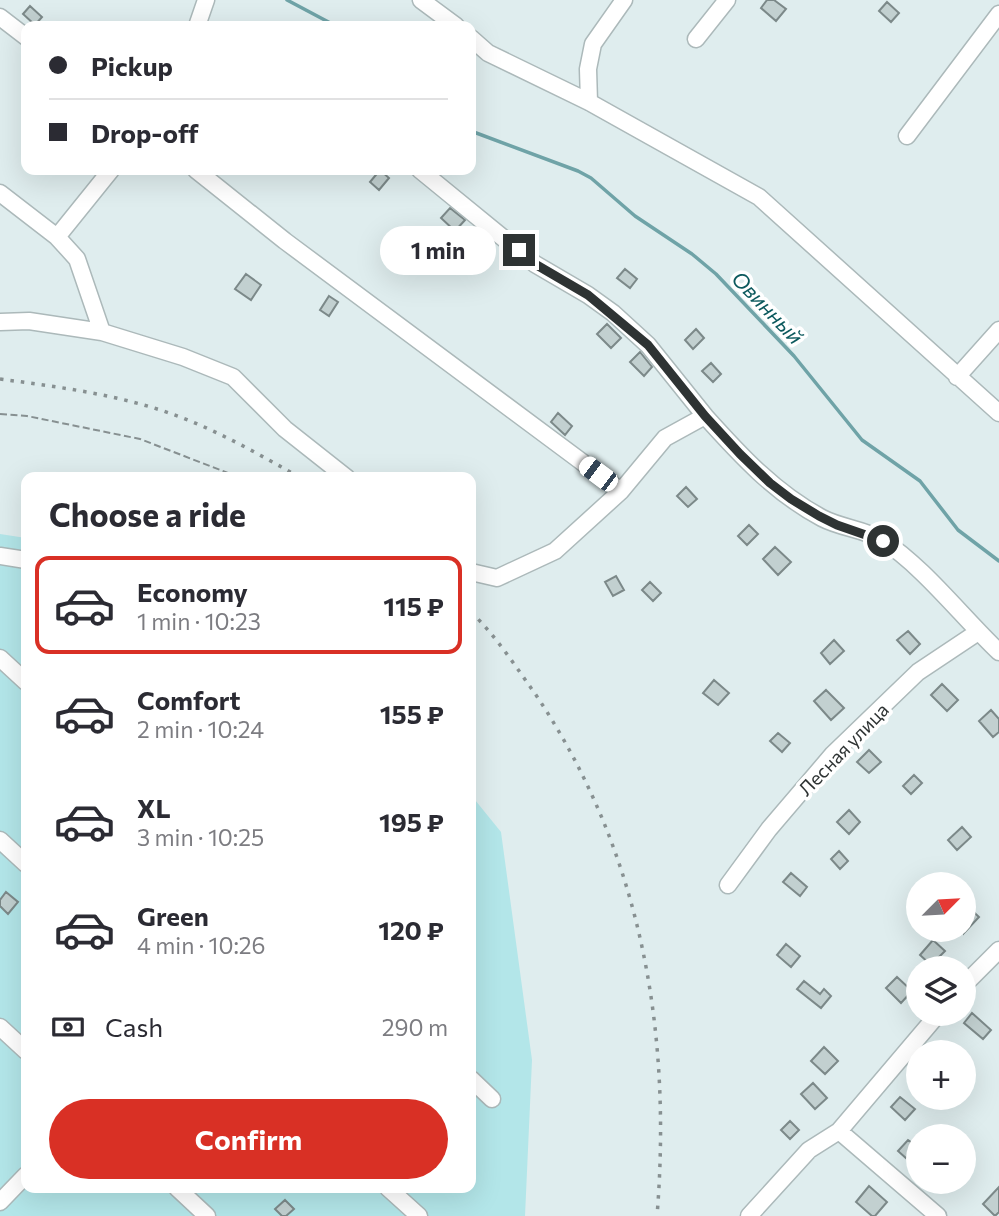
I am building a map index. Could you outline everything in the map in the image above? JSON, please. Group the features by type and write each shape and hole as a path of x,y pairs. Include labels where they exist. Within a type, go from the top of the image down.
{"street":[{"path":"199,21 206,0"},
{"path":"421,0 449,21"},
{"path":"589,102 588,69 593,44 624,0"},
{"path":"696,39 727,0"},
{"path":"907,136 999,14"},
{"path":"0,16 21,33"},
{"path":"476,42 488,53 589,102 759,197 999,413"},
{"path":"57,237 107,175"},
{"path":"202,175 285,241 621,491"},
{"path":"426,175 535,264 613,313 648,345 705,416 740,454 791,499 837,525 883,541 942,593 999,652"},
{"path":"0,193 57,237 77,259 102,332"},
{"path":"0,322 29,321 102,332 183,357 233,377 285,429 339,472"},
{"path":"957,377 999,330"},
{"path":"476,573 497,578 555,551 621,491 664,438 705,416"},
{"path":"0,556 21,559"},
{"name":"Лесная улица","path":"728,885 769,830 833,754 918,672 978,632"},
{"path":"0,658 21,677"},
{"path":"0,840 21,859"},
{"path":"976,973 999,950"},
{"path":"749,1216 808,1150 839,1131 928,1026"},
{"path":"0,1027 21,1046"},
{"path":"476,1084 492,1099"},
{"path":"839,1131 937,1216"},
{"path":"0,1202 21,1180"},
{"path":"182,1193 207,1216"},
{"path":"394,1193 419,1216"},
{"path":"0,1212 4,1216"}],"path":[{"path":"0,414 27,416 140,439 225,472"}],"shaded area":[{"path":"0,534 21,537 21,1193 476,1193 476,801 501,832 532,1060 525,1216 0,1216"}],"building":[{"path":"767,0 774,0 786,9 776,21 761,8"},
{"path":"887,2 899,13 891,22 879,11"},
{"path":"30,6 42,17 38,21 31,21 23,14"},
{"path":"376,175 386,175 389,178 379,190 370,182"},
{"path":"450,208 465,220 455,231 441,218"},
{"path":"625,269 637,279 630,288 617,278"},
{"path":"246,274 261,285 251,300 235,289"},
{"path":"329,296 338,302 329,316 320,310"},
{"path":"607,324 621,338 611,348 597,334"},
{"path":"696,329 704,338 693,349 685,340"},
{"path":"640,352 652,367 644,376 630,362"},
{"path":"711,363 721,374 713,382 702,371"},
{"path":"558,413 572,426 565,435 551,422"},
{"path":"686,487 697,499 688,507 677,496"},
{"path":"749,525 758,534 747,545 738,536"},
{"path":"775,547 791,562 778,575 763,559"},
{"path":"616,576 624,590 613,596 605,582"},
{"path":"650,582 661,593 653,601 642,590"},
{"path":"908,631 920,644 910,654 897,640"},
{"path":"834,640 844,651 830,664 821,653"},
{"path":"714,680 729,693 718,705 703,693"},
{"path":"942,684 958,700 947,711 931,695"},
{"path":"826,690 844,708 831,720 814,701"},
{"path":"991,710 999,719 999,732 993,737 979,721"},
{"path":"778,733 790,743 782,752 770,741"},
{"path":"869,750 881,762 869,773 857,762"},
{"path":"914,775 922,783 911,794 903,786"},
{"path":"849,810 860,822 849,834 837,822"},
{"path":"962,827 971,837 957,850 948,840"},
{"path":"839,851 848,861 840,869 831,859"},
{"path":"791,873 807,887 800,896 783,882"},
{"path":"6,892 18,902 8,914 0,906 0,900"},
{"path":"931,942 935,942 945,951 940,956 920,955"},
{"path":"786,944 800,956 791,967 777,955"},
{"path":"897,977 906,985 906,998 901,1003 886,988"},
{"path":"804,981 820,994 824,989 831,996 821,1008 797,989"},
{"path":"976,1017 991,1030 983,1039 968,1026 976,1026"},
{"path":"824,1047 838,1061 825,1074 811,1061"},
{"path":"813,1083 827,1098 815,1109 801,1094"},
{"path":"900,1097 906,1102 906,1110 914,1110 905,1120 891,1107"},
{"path":"790,1121 799,1130 790,1139 781,1130"},
{"path":"906,1142 906,1158 898,1151"},
{"path":"869,1186 887,1202 875,1216 856,1202"},
{"path":"999,1187 999,1212 995,1216 983,1204"},
{"path":"285,1200 294,1209 282,1216 275,1209"}],"waterway":[{"name":"Овинный","path":"287,0 327,21"},
{"name":"Овинный","path":"476,133 591,178 635,216 692,254 716,274 794,356 862,440 920,481 958,530 999,561"}],"railway":[{"path":"0,379 65,388 151,407 222,435 290,472"},
{"path":"476,617 536,695 572,755 601,816 624,880 642,945 653,1011 659,1078 657,1216"}],"route":[{"path":"519,250 535,264 613,313 648,345 705,416 770,483 819,516 883,541"}]}
